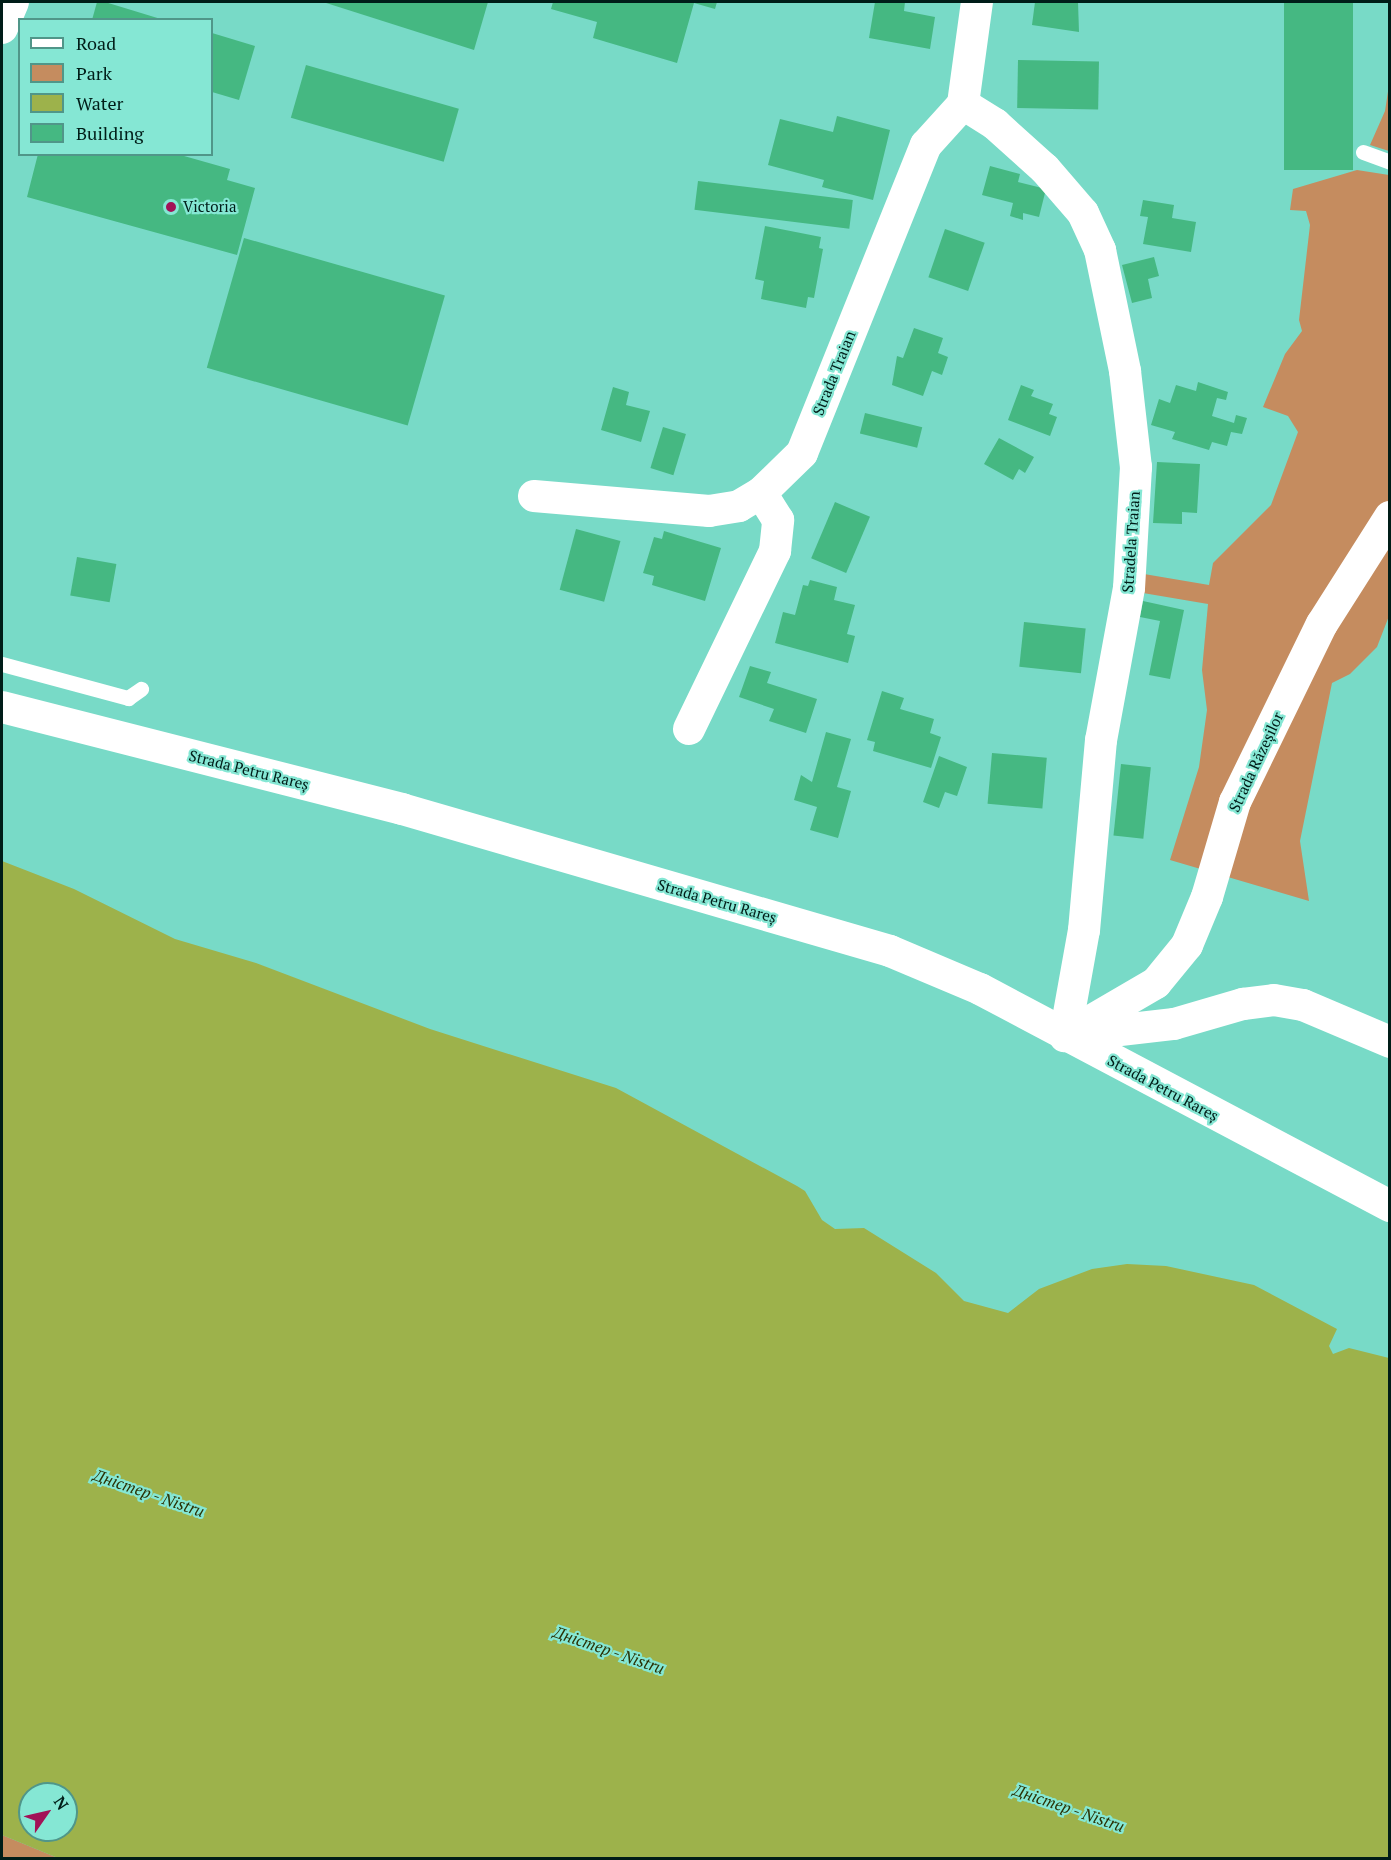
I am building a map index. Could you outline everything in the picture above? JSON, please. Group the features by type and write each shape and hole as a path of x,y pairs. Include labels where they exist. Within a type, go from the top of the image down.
{"street":[{"path":"2,28 13,2"},
{"path":"963,104 977,2"},
{"name":"Strada Traian","path":"534,496 709,511 739,506 761,493 802,453 926,145 963,104"},
{"name":"Stradela Traian","path":"963,104 995,124 1045,169 1083,213 1100,250 1114,308 1136,467 1129,588 1101,740 1084,930 1065,1036"},
{"path":"689,729 775,551 778,520 761,493"},
{"name":"Strada Răzeșilor","path":"1065,1036 1156,983 1186,945 1207,897 1235,802 1322,624 1389,517"},
{"name":"Strada Petru Rareș","path":"2,707 402,809 890,951 980,989 1389,1206"},
{"path":"1065,1036 1174,1024 1243,1004 1274,1000 1303,1005 1389,1042"}],"lane":[{"path":"1363,152 1389,162"},
{"path":"2,664 128,698 141,689"}],"green space":[{"path":"1389,85 1389,151 1370,145 1385,111"},
{"path":"1357,170 1389,175 1389,616 1377,647 1350,674 1332,683 1300,841 1309,901 1170,860 1199,767 1207,710 1202,670 1208,604 1143,593 1144,574 1209,585 1213,563 1271,505 1298,432 1288,416 1263,407 1285,354 1302,331 1299,320 1310,225 1306,211 1290,210 1293,189"},
{"path":"2,1835 58,1858 2,1858"}],"water":[{"name":"Дністер - Nistru","path":"2,861 74,889 175,939 256,963 430,1029 616,1088 797,1186 805,1191 822,1220 835,1229 864,1228 936,1273 964,1301 1008,1313 1039,1289 1092,1269 1127,1264 1166,1266 1254,1285 1337,1329 1329,1346 1333,1354 1349,1348 1389,1358 1389,1858 58,1858 19,1842 78,1842 78,1782 18,1782 18,1842 2,1835"}],"building":[{"path":"97,2 105,2 157,18 93,18"},
{"path":"323,2 488,2 474,50"},
{"path":"553,2 717,2 715,9 694,3 677,63 593,38 597,22 551,9"},
{"path":"875,2 905,2 904,11 935,17 930,49 869,38"},
{"path":"1035,2 1078,2 1079,32 1032,25"},
{"path":"1284,2 1353,2 1353,170 1284,170"},
{"path":"213,33 255,46 239,100 213,92"},
{"path":"1018,60 1099,61 1098,109 1017,108"},
{"path":"306,65 459,109 444,162 291,118"},
{"path":"837,116 890,130 873,200 822,187 824,180 768,165 780,119 833,132"},
{"path":"37,156 184,156 230,169 227,180 255,188 237,255 27,197"},
{"path":"990,166 1020,174 1018,182 1046,189 1039,217 1023,213 1023,220 1010,216 1013,203 982,195"},
{"path":"698,181 853,200 849,229 694,210"},
{"path":"1143,200 1174,205 1172,218 1196,222 1191,252 1143,244 1148,217 1140,216"},
{"path":"765,226 821,237 819,248 823,249 814,298 808,297 806,308 761,299 764,281 755,279"},
{"path":"945,229 985,243 968,291 928,277"},
{"path":"244,238 445,296 408,425 207,368"},
{"path":"1154,257 1159,276 1148,279 1152,298 1132,303 1122,265"},
{"path":"914,328 943,338 938,353 948,357 942,375 932,371 923,396 892,385 897,356 903,358"},
{"path":"1198,382 1228,392 1226,400 1217,398 1212,416 1234,423 1236,415 1247,418 1242,434 1231,432 1227,446 1212,442 1209,450 1172,439 1175,432 1151,425 1159,399 1170,403 1176,385 1196,391"},
{"path":"1021,385 1034,390 1031,396 1053,404 1049,414 1057,417 1050,436 1008,420"},
{"path":"613,387 629,392 626,405 650,411 641,442 601,430"},
{"path":"865,413 922,427 917,448 860,433"},
{"path":"663,427 686,434 673,475 650,468"},
{"path":"999,438 1034,457 1025,473 1019,469 1013,480 984,464"},
{"path":"1157,462 1200,464 1197,513 1182,512 1182,524 1153,523"},
{"path":"835,502 870,517 846,573 811,558"},
{"path":"576,529 620,541 604,602 560,590"},
{"path":"664,531 721,548 705,601 652,585 654,576 643,573 654,537 662,539"},
{"path":"77,557 116,564 110,602 70,595"},
{"path":"810,580 837,587 834,600 855,605 847,634 855,636 848,663 775,643 783,612 795,615 803,585 808,586"},
{"path":"1143,601 1184,610 1170,679 1149,675 1160,621 1140,617"},
{"path":"1024,622 1086,628 1081,673 1019,667"},
{"path":"750,666 771,672 767,683 817,699 806,733 769,721 774,709 739,697"},
{"path":"882,691 904,698 900,709 934,719 930,733 941,737 931,768 873,751 875,742 867,740"},
{"path":"826,732 851,739 837,787 851,791 838,838 810,830 817,807 794,800 801,775 812,782"},
{"path":"992,753 1047,758 1042,809 988,804"},
{"path":"939,756 967,767 957,796 945,792 939,808 923,802"},
{"path":"1121,764 1151,767 1143,839 1113,836"}],"place":[{"name":"Victoria","path":"171,207"}]}
